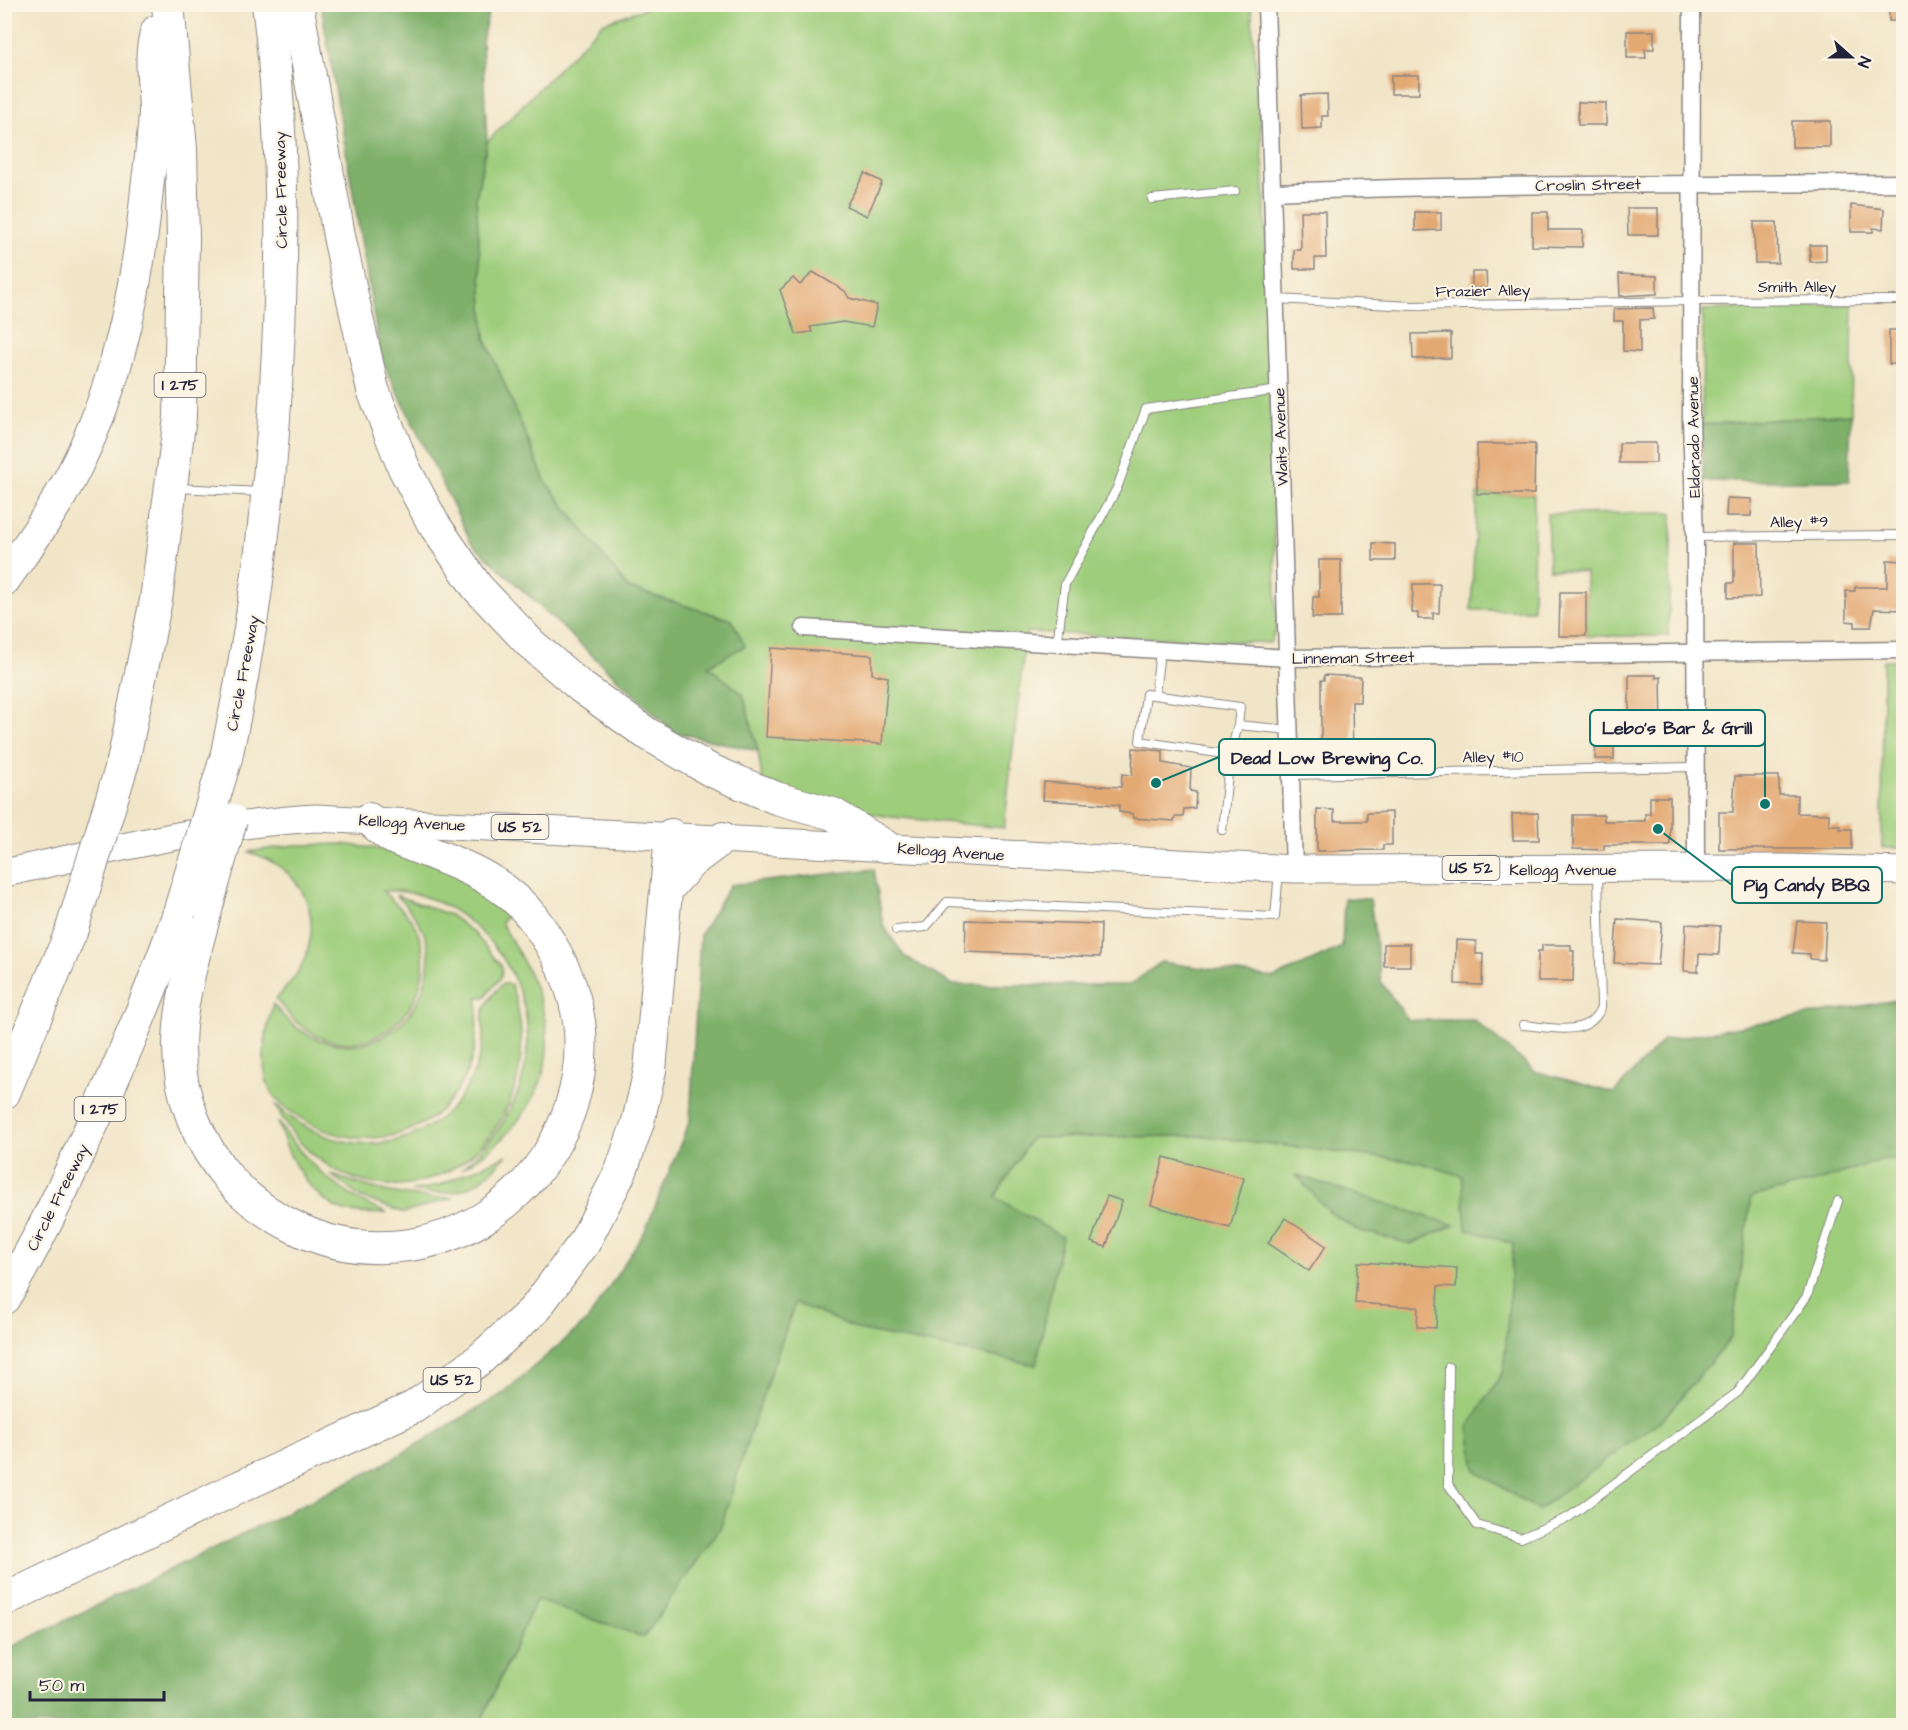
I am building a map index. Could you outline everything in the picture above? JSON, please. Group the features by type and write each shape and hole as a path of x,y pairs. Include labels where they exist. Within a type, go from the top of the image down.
{"highway":[{"name":"I 275","path":"4,1093 71,932 123,762 156,600 180,417 183,238 181,149 167,4"},
{"path":"4,580 62,493 82,453 107,390 126,326 141,247 150,165 154,112 153,42 167,4"},
{"name":"Circle Freeway","path":"4,1298 63,1188 158,975 193,909 235,758 245,671 258,591 274,442 281,290 282,161 268,4"},
{"path":"297,4 340,241 373,390 404,468 433,523 477,587 530,643 555,665 581,687 646,733 710,770 776,798 833,814 885,846"},
{"path":"193,909 179,1048 188,1106 198,1131 224,1172 256,1205 275,1217 301,1231 349,1246 373,1248 424,1243 474,1224 488,1216 525,1185 539,1168 564,1125 573,1100 580,1056 580,1030 570,985 551,945 532,916 504,890 438,854 393,838 369,819"},
{"name":"US 52","path":"4,1600 233,1490 414,1407 479,1360 534,1310 584,1243 621,1171 638,1122 650,1071 671,835"},
{"path":"667,890 691,862 723,838"}],"main road":[{"name":"Kellogg Avenue","path":"4,873 138,844 273,820 369,819 1286,869 1598,868 1904,871"}],"street":[{"name":"Waits Avenue","path":"1266,4 1289,658 1291,775 1286,869"},
{"name":"Eldorado Avenue","path":"1692,4 1691,301 1695,537 1696,869"},
{"name":"Croslin Street","path":"1274,192 1410,186 1904,183"},
{"name":"Linneman Street","path":"804,628 1289,658 1904,650"}],"lane":[{"path":"1152,199 1235,191"},
{"name":"Frazier Alley","path":"1276,299 1412,306 1691,301"},
{"name":"Smith Alley","path":"1691,301 1904,300"},
{"path":"1056,645 1065,584 1117,488 1146,409 1279,390"},
{"path":"172,488 268,493"},
{"name":"Alley #9","path":"1695,537 1904,535"},
{"path":"1155,695 1160,651"},
{"path":"1222,830 1230,755 1240,707 1146,694 1140,741 1230,755"},
{"path":"1238,725 1290,730"},
{"name":"Alley #10","path":"1291,775 1695,767"},
{"path":"1523,1025 1574,1029 1589,1025 1597,1016 1601,1007 1598,868"},
{"path":"896,930 926,927 947,902 1275,917 1286,869"},
{"path":"1449,1367 1448,1484 1478,1525 1521,1538 1540,1530 1569,1517 1738,1392 1807,1296 1838,1201"}],"green space":[{"path":"657,4 1251,5 1264,175 1277,628 1270,643 1026,632 1004,828 892,817 837,808 763,785 758,751 743,695 708,666 732,620 628,588 545,481 485,338 476,198 487,142 603,23"},
{"path":"321,5 490,5 482,41 487,142 476,198 485,338 545,481 628,588 732,620 745,646 708,666 743,694 758,751 674,732 471,542 381,358"},
{"path":"1853,304 1851,414 1702,425 1703,310"},
{"path":"1851,414 1849,481 1703,481 1702,425"},
{"path":"1477,494 1534,494 1533,610 1471,610"},
{"path":"1672,513 1668,636 1586,636 1586,572 1549,569 1547,514"},
{"path":"1883,660 1903,660 1903,848 1882,848"},
{"path":"343,844 394,851 444,866 507,907 508,914 501,923 536,990 547,1036 546,1059 540,1083 521,1117 498,1142 461,1169 488,1142 508,1113 522,1081 528,1048 526,1015 516,982 498,951 471,923 452,909 430,899 407,892 383,891 413,922 423,955 421,981 412,1004 396,1023 377,1036 354,1042 329,1041 301,1026 276,999 296,975 305,958 310,939 311,922 308,906 293,878 265,858 248,852 295,845"},
{"path":"874,869 883,925 904,956 953,985 1130,985 1161,962 1274,978 1342,947 1344,898 1370,899 1381,982 1408,1020 1474,1020 1535,1071 1614,1093 1663,1040 1903,999 1903,1158 1880,1160 1822,1180 1751,1197 1731,1338 1664,1418 1538,1510 1475,1470 1469,1426 1504,1370 1513,1244 1466,1229 1462,1176 1418,1162 1204,1136 1031,1138 995,1197 1062,1237 1036,1365 862,1331 795,1303 753,1424 721,1527 644,1637 536,1600 479,1725 5,1725 5,1650 379,1467 502,1394 588,1320 645,1231 690,1120 700,935 730,885"},
{"path":"396,895 450,915 474,933 502,967 501,977 485,997 478,997 475,1046 472,1058 463,1081 441,1110 423,1123 404,1132 383,1137 361,1138 340,1135 319,1128 299,1117 272,1093 264,1069 270,1014 273,1004 290,1022 309,1035 330,1043 351,1045 371,1041 391,1032 407,1016 421,994 428,965 425,936 412,914"},
{"path":"502,984 511,984 520,1021 521,1058 516,1083 506,1110 491,1134 472,1154 450,1170 425,1180 399,1185 371,1183 343,1174 321,1161 287,1126 275,1104 299,1123 326,1136 354,1143 381,1143 408,1137 433,1124 455,1104 472,1077 484,1033 482,1019 484,1011"},
{"path":"278,1122 312,1164 340,1188 387,1213 345,1211 333,1206 313,1190 291,1157"},
{"path":"960,1123 1903,1145 1903,1725 479,1726 536,1600 671,1359"},
{"path":"507,1155 485,1177 465,1189 442,1193 411,1191 440,1185"},
{"path":"330,1174 390,1192 422,1197 453,1198 404,1213 360,1197"},
{"path":"1296,1175 1454,1225 1411,1244 1357,1230 1329,1212"}],"building":[{"path":"1889,4 1904,4 1904,21 1889,21"},
{"path":"1627,31 1654,31 1654,49 1645,49 1646,58 1627,58"},
{"path":"1391,75 1419,75 1419,94 1391,94"},
{"path":"1327,94 1328,116 1322,116 1322,128 1302,129 1301,95"},
{"path":"1578,102 1606,103 1606,125 1578,125"},
{"path":"1792,121 1830,121 1830,147 1792,147"},
{"path":"865,173 882,182 867,216 846,206"},
{"path":"1851,205 1884,209 1883,229 1873,228 1873,232 1851,232"},
{"path":"1627,208 1658,208 1658,235 1628,235"},
{"path":"1300,211 1325,211 1326,258 1315,258 1315,269 1294,269 1294,250 1301,250"},
{"path":"1415,212 1441,212 1441,230 1415,231"},
{"path":"1532,212 1548,212 1548,230 1583,230 1582,247 1532,246"},
{"path":"1754,222 1777,222 1778,263 1755,263"},
{"path":"1810,245 1826,245 1826,261 1810,262"},
{"path":"813,272 845,291 849,298 877,305 872,327 843,322 810,327 812,332 796,334 780,290 793,278 800,285"},
{"path":"1472,272 1486,272 1487,288 1472,288"},
{"path":"1619,274 1657,276 1657,294 1620,296"},
{"path":"1653,308 1654,319 1640,320 1640,352 1623,351 1623,321 1614,321 1614,309"},
{"path":"1889,330 1904,330 1904,364 1889,364"},
{"path":"1451,333 1451,358 1413,359 1412,334"},
{"path":"1619,443 1656,443 1656,463 1619,463"},
{"path":"1477,444 1535,444 1534,494 1477,494"},
{"path":"1727,498 1752,499 1751,516 1726,516"},
{"path":"1373,543 1395,544 1395,561 1373,561"},
{"path":"1734,543 1759,543 1760,597 1728,598 1728,583 1734,583"},
{"path":"1319,560 1341,560 1341,618 1312,618 1313,597 1319,597"},
{"path":"1887,560 1904,561 1904,610 1874,609 1871,627 1855,627 1855,622 1846,621 1846,591 1855,591 1855,587 1887,587"},
{"path":"1413,584 1440,584 1439,613 1433,613 1433,619 1418,619 1418,613 1412,613"},
{"path":"1560,592 1586,592 1586,636 1559,636"},
{"path":"771,648 872,655 872,674 888,677 882,744 766,737"},
{"path":"1324,675 1361,677 1360,702 1352,702 1353,761 1321,762 1321,680 1324,680"},
{"path":"1629,675 1661,677 1662,727 1657,727 1657,730 1629,731"},
{"path":"1596,740 1614,741 1614,759 1595,759"},
{"path":"1133,748 1163,751 1163,763 1191,768 1190,791 1196,792 1195,808 1184,809 1183,817 1175,817 1174,821 1133,818 1133,814 1119,812 1119,805 1043,800 1044,782 1121,787 1122,774 1132,775"},
{"path":"1735,776 1779,776 1779,795 1797,795 1797,813 1829,814 1829,825 1840,825 1840,829 1852,829 1852,849 1719,849 1719,812 1733,812"},
{"path":"1650,797 1670,797 1670,845 1604,845 1604,850 1573,849 1573,815 1604,815 1604,821 1645,821 1645,814 1650,814"},
{"path":"1317,809 1334,810 1334,821 1367,821 1367,813 1392,812 1392,845 1383,845 1383,850 1317,851"},
{"path":"1538,813 1539,840 1513,840 1512,814"},
{"path":"1617,919 1662,922 1658,965 1614,963"},
{"path":"966,920 1101,924 1100,957 965,952"},
{"path":"1797,921 1826,922 1824,960 1810,959 1810,954 1793,953"},
{"path":"1686,924 1720,926 1719,955 1699,954 1698,972 1684,971"},
{"path":"1456,940 1476,941 1476,954 1483,954 1482,985 1455,984"},
{"path":"1384,944 1410,944 1410,966 1384,966"},
{"path":"1542,945 1571,945 1571,951 1574,951 1573,981 1538,981 1538,951 1542,951"},
{"path":"1164,1157 1244,1178 1230,1228 1151,1205"},
{"path":"1107,1196 1122,1201 1106,1247 1091,1242"},
{"path":"1285,1218 1326,1246 1309,1271 1268,1243"},
{"path":"1358,1262 1457,1268 1456,1287 1438,1286 1436,1328 1417,1327 1418,1307 1355,1303"}],"place":[{"name":"Dead Low Brewing Co.","path":"1156,783"},
{"name":"Lebo's Bar & Grill","path":"1765,804"},
{"name":"Pig Candy BBQ","path":"1658,829"}]}
